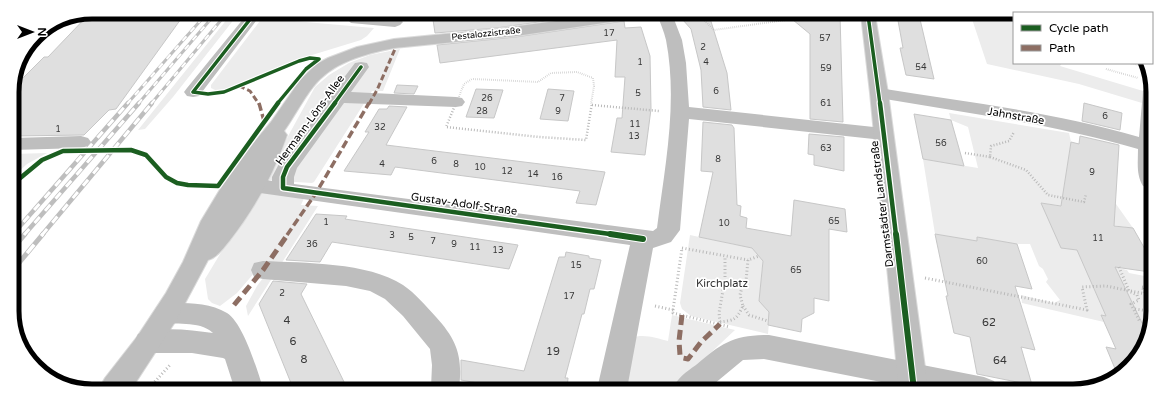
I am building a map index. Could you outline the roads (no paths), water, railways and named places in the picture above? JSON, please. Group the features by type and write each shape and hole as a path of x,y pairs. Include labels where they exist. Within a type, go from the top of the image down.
{"street":[{"path":"193,92 250,19"},
{"path":"382,46 386,36 397,19"},
{"name":"Pestalozzistraße","path":"118,384 131,368 166,314 192,268 217,240 234,217 254,186 272,152 281,121 311,77 322,68 346,56 382,46 514,32 603,19"},
{"name":"Gustav-Adolf-Straße","path":"260,186 643,239 659,239 668,230 679,112 679,76 674,40 666,19"},
{"name":"Darmstädter Landstraße","path":"869,19 879,93 913,383"},
{"name":"Hermann-Löns-Allee","path":"283,188 283,177 287,168 361,67"},
{"name":"Jahnstraße","path":"879,93 1017,116 1146,145"},
{"path":"339,97 456,102"},
{"path":"679,112 884,134"},
{"path":"19,144 81,142"},
{"path":"613,384 643,239"},
{"path":"263,270 330,275 364,280 387,288 400,296 419,315 442,344 446,358 445,384"},
{"path":"166,314 192,314 218,321 224,327 247,384"},
{"path":"148,342 203,342 220,345 235,351"},
{"path":"693,384 736,349 750,346 769,347 913,383 923,384"}],"railway":[{"path":"127,104 202,19"},
{"path":"138,104 211,19"},
{"path":"151,104 222,19"},
{"path":"19,227 128,103"},
{"path":"24,235 139,103"},
{"path":"42,235 152,103"},
{"path":"19,241 25,234"},
{"path":"19,263 43,234"}],"park label":[{"name":"Kirchplatz","path":"722,283"}]}
